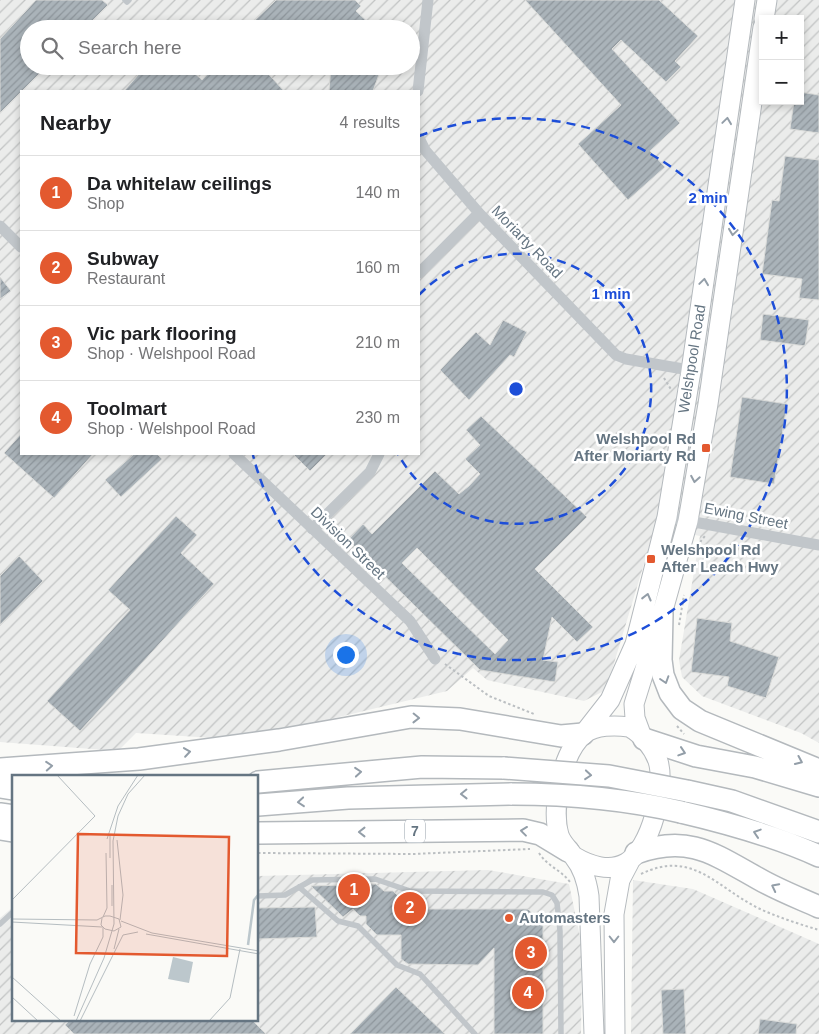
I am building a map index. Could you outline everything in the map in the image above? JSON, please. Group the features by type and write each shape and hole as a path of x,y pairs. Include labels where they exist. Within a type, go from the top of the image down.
{"highway":[{"path":"662,614 661,660 663,675 670,693 682,709 700,721 819,770"},
{"path":"0,769 138,759 279,740 411,717 460,720 561,736 584,733"},
{"path":"643,738 696,756 755,767 819,786"},
{"path":"259,782 422,767 504,768 609,776 732,800 819,832"},
{"path":"259,805 348,798 512,794 604,799 648,804 725,823 797,846 819,856"},
{"name":"7","path":"259,833 514,830 540,834 572,854"},
{"path":"634,856 664,845 680,845 703,850 819,907"}],"main road":[{"name":"Welshpool Road","path":"584,733 610,700 635,644 667,516 691,371 745,0"},
{"path":"765,15 767,0"},
{"name":"Welshpool Road","path":"643,738 635,718 634,704 662,614 688,520 708,404 759,55"},
{"path":"679,444 694,410 698,405 708,404"},
{"path":"594,1034 589,896 586,877 560,838 557,826 558,795 568,756 584,733 599,728 624,726 632,729 649,744 658,762 660,788 654,819 645,840 620,880 614,914 615,1034"},
{"path":"572,854 590,865 601,867 620,865 634,856"}],"street":[{"path":"420,73 428,0"},
{"path":"418,90 420,75"},
{"name":"Moriarty Road","path":"420,140 425,150 479,214 616,355 626,359 712,374"},
{"path":"420,272 479,214"},
{"path":"0,226 20,246"},
{"name":"Division Street","path":"235,455 410,621 435,659"},
{"path":"312,529 370,472 378,455"},
{"name":"Ewing Street","path":"667,516 819,545"}],"lane":[{"path":"259,896 285,895 312,880 374,879 410,891 543,892 552,895 557,902 560,931 561,1034"},
{"path":"300,887 338,921 358,926 397,965 420,974 475,1034"},
{"path":"0,924 12,913"}],"path":[{"path":"666,366 663,376 672,392"},
{"path":"435,659 489,696 538,716"},
{"path":"259,853 414,854 526,849 535,851 572,884"},
{"path":"635,878 665,866 689,867 759,908 819,930"}],"shaded area":[{"path":"0,0 819,0 819,743 801,733 702,696 682,677 679,660 700,536 655,527 606,690 584,701 487,680 473,668 447,691 244,740 136,733 118,751 0,742"},
{"path":"488,870 569,884 582,946 581,1034 0,1034 0,918 12,908 12,1022 259,1022 259,876"},
{"path":"633,880 693,889 819,944 819,1034 631,1034"}],"building":[{"path":"36,0 102,0 108,5 93,20 20,20 20,75 38,75 23,90 20,90 20,93 0,113 0,39"},
{"path":"276,0 355,0 361,6 356,11 366,20 255,20"},
{"path":"525,0 659,0 698,36 675,61 681,67 666,82 621,40 612,49 680,123 650,151 665,167 628,200 578,144 621,105"},
{"path":"138,75 197,75 202,80 207,75 269,75 283,90 125,90"},
{"path":"330,75 379,75 373,90 329,90"},
{"path":"804,93 819,95 819,133 790,129 793,105 804,105"},
{"path":"785,156 819,160 819,300 799,298 802,279 762,274 772,200 779,201"},
{"path":"0,277 11,291 0,299"},
{"path":"763,314 809,320 805,346 760,340"},
{"path":"503,320 527,332 514,357 510,355 469,400 440,370 476,332 490,345"},
{"path":"742,397 787,404 774,484 730,477"},
{"path":"481,416 587,517 535,569 593,627 577,642 552,617 543,660 558,662 555,682 480,670 348,540 363,524 372,534 435,471 459,494 469,486 480,474 465,459 480,445 466,430","holes":["417,548 508,640 495,654 402,563"]},
{"path":"20,435 20,455 92,455 54,498 4,453"},
{"path":"133,455 158,455 162,459 121,497 105,480"},
{"path":"294,455 326,455 310,471"},
{"path":"176,516 197,535 181,553 214,584 80,731 47,701 130,610 108,590"},
{"path":"19,556 43,581 0,625 0,576"},
{"path":"697,618 732,623 730,641 779,657 766,698 727,686 729,677 691,672"},
{"path":"376,884 384,891 393,891 401,899 409,899 419,909 528,909 543,924 543,1034 494,1034 494,948 478,965 408,964 401,959 401,935 377,935 366,924 366,916 360,916 353,909 343,917 311,886"},
{"path":"315,907 317,937 259,939 259,908"},
{"path":"396,987 445,1034 350,1034"},
{"path":"684,989 686,1034 663,1034 661,990"},
{"path":"760,1019 797,1024 796,1034 758,1034"},
{"path":"68,1022 254,1022 266,1034 74,1034 65,1025"}],"place":[{"name":"Welshpool Rd After Moriarty Rd","path":"706,448"},
{"name":"Welshpool Rd After Leach Hwy","path":"651,559"},
{"name":"Da whitelaw ceilings","path":"354,890"},
{"name":"Subway","path":"410,908"},
{"name":"Automasters","path":"509,918"},
{"name":"Vic park flooring","path":"531,953"},
{"name":"Toolmart","path":"528,993"}]}
